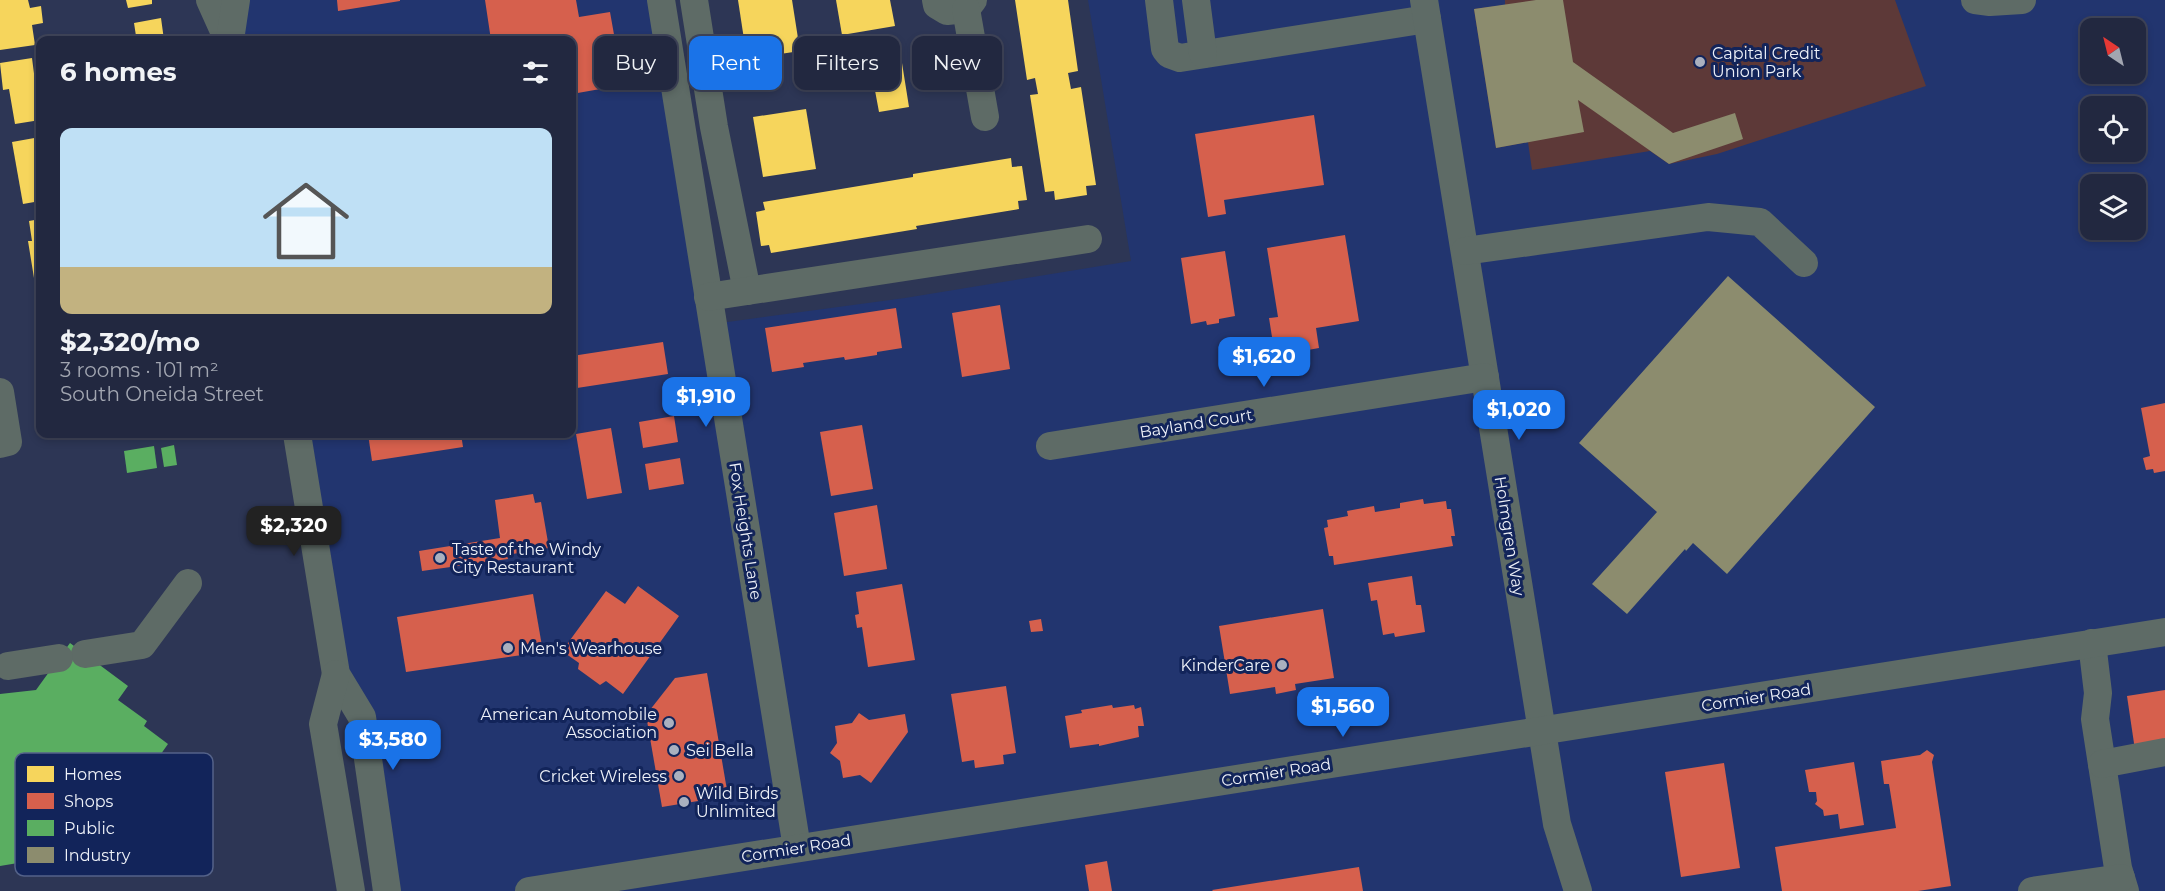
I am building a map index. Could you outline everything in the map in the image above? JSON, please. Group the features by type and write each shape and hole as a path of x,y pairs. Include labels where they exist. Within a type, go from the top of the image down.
{"street":[{"path":"210,0 227,36"},
{"path":"230,36 236,0"},
{"name":"Fox Heights Lane","path":"661,0 797,848"},
{"path":"694,0 714,127 747,291"},
{"path":"936,0 937,5 947,11 970,5 985,117"},
{"path":"1159,0 1165,49 1169,54 1180,58 1426,9"},
{"path":"1196,0 1203,54"},
{"path":"1975,0 1990,2 2022,0"},
{"name":"Holmgren Way","path":"1426,9 1557,824 1578,891"},
{"path":"682,133 714,127"},
{"path":"1465,251 1708,217 1760,222 1804,264"},
{"path":"708,297 1088,239"},
{"name":"Bayland Court","path":"1050,446 1485,377"},
{"path":"0,392 4,443"},
{"path":"298,438 336,674 362,717 387,891"},
{"path":"8,666 142,645 188,583"},
{"name":"Cormier Road","path":"529,891 2165,632"},
{"path":"2032,891 2123,884 2095,719 2098,693 2092,643"},
{"path":"336,674 323,724 351,891"},
{"path":"2102,764 2165,752"}],"shaded area":[{"path":"236,0 661,0 667,36 594,36 594,90 675,90 713,324 905,298 1131,261 1088,0 2165,0 2165,891 387,891 362,717 336,674 298,438 576,438 576,36 231,36"},
{"name":"Capital Credit Union Park","path":"1505,0 1895,0 1926,86 1717,154 1669,164 1650,151 1532,170 1528,142 1496,148 1474,9 1505,5"}],"building: Homes":[{"path":"0,0 28,0 30,8 41,6 43,23 32,25 35,45 0,50"},
{"path":"126,0 152,0 152,4 128,8"},
{"path":"738,0 792,0 798,36 794,36 794,52 782,54 782,36 743,36"},
{"path":"836,0 890,0 895,26 842,35"},
{"path":"1015,0 1068,0 1078,71 1068,73 1071,89 1081,87 1096,185 1086,186 1087,195 1055,200 1054,191 1045,192 1030,95 1038,94 1035,78 1027,80"},
{"path":"161,18 163,36 136,36 134,23"},
{"path":"32,58 36,89 36,121 15,124 9,89 3,90 0,63"},
{"path":"902,63 909,107 879,112 875,90 900,90 900,64"},
{"path":"806,109 816,169 763,177 753,117"},
{"path":"36,138 36,202 23,204 12,142"},
{"path":"1011,158 1012,167 1022,166 1027,200 1018,201 1019,209 916,226 917,229 771,253 769,245 761,246 756,212 765,210 763,202"},
{"path":"36,220 36,278 34,278 28,241 32,241 29,221"}],"building: Shops":[{"path":"337,0 400,0 400,1 338,11"},
{"path":"485,0 576,0 579,17 610,12 614,36 594,36 595,90 576,93 576,36 490,36"},
{"path":"1314,115 1324,185 1224,200 1226,214 1208,217 1195,134"},
{"path":"1345,235 1359,321 1316,328 1319,348 1275,356 1269,318 1278,317 1267,248"},
{"path":"1225,251 1235,316 1219,319 1219,323 1207,325 1206,321 1191,324 1181,258"},
{"path":"1000,305 1010,369 962,377 952,313"},
{"path":"896,308 902,348 845,360 844,357 803,363 804,367 772,372 765,328"},
{"path":"663,342 668,374 577,388 576,355"},
{"path":"2165,403 2165,471 2154,473 2153,469 2146,470 2143,458 2150,456 2141,408"},
{"path":"674,416 678,442 643,448 639,422"},
{"path":"862,425 873,489 831,496 820,432"},
{"path":"611,428 622,493 587,499 576,434"},
{"path":"369,438 462,438 463,447 372,461"},
{"path":"680,458 684,484 649,490 645,464"},
{"path":"533,494 535,503 541,502 549,548 507,555 508,559 422,571 419,551 500,538 495,500"},
{"path":"1423,499 1424,504 1446,501 1447,509 1451,509 1455,536 1451,536 1453,546 1334,565 1333,556 1329,556 1324,528 1328,527 1327,520 1348,516 1347,511 1374,506 1375,512 1400,508 1400,503"},
{"path":"877,505 887,569 844,576 834,513"},
{"path":"1412,576 1416,605 1421,605 1425,632 1395,637 1394,633 1383,635 1377,600 1371,601 1368,583"},
{"path":"902,584 915,660 868,667 862,627 857,628 855,615 859,614 856,592"},
{"path":"638,586 679,616 623,694 606,681 600,685 578,669 579,663 562,651 606,591 625,604"},
{"path":"533,594 543,652 406,672 397,617"},
{"path":"1323,609 1334,678 1295,684 1296,690 1276,694 1275,687 1230,694 1219,626"},
{"path":"1041,619 1043,631 1031,632 1029,621"},
{"path":"707,673 728,796 662,807 646,715 675,678"},
{"path":"1006,686 1016,753 1003,755 1004,764 975,768 974,760 962,762 951,694"},
{"path":"2165,690 2165,745 2135,750 2127,696"},
{"path":"1112,705 1113,708 1134,705 1135,709 1141,707 1144,726 1138,726 1139,737 1099,746 1099,744 1070,748 1065,716 1082,713 1081,710"},
{"path":"859,713 869,720 905,714 908,732 871,783 860,775 843,778 840,761 830,753 837,743 835,726 852,723"},
{"path":"1927,750 1934,755 1932,762 1951,886 1918,891 1782,891 1775,847 1896,828 1889,784 1884,784 1881,761 1920,755"},
{"path":"1854,762 1864,825 1840,829 1838,814 1824,816 1823,810 1815,804 1816,792 1809,792 1805,770"},
{"path":"1724,763 1740,868 1681,877 1665,772"},
{"path":"1107,861 1112,891 1089,891 1085,865"},
{"path":"1359,867 1363,891 1212,890"}],"building: Public":[{"path":"174,445 177,465 164,467 161,448"},
{"path":"154,446 157,468 127,473 124,451"},
{"path":"70,643 128,686 118,700 147,721 144,726 168,744 162,753 15,753 15,864 0,866 0,694 36,690"}],"building: Industry":[{"path":"1536,0 1563,0 1573,62 1673,133 1735,113 1743,139 1669,164 1578,100 1584,132 1496,148 1474,9"},
{"path":"1728,276 1875,407 1727,574 1693,543 1627,614 1592,584 1657,512 1579,443"}],"place":[{"name":"Capital Credit Union Park","path":"1700,62"},
{"name":"Taste of the Windy City Restaurant","path":"440,558"},
{"name":"Men's Wearhouse","path":"508,648"},
{"name":"KinderCare","path":"1282,665"},
{"name":"American Automobile Association","path":"669,723"},
{"name":"Sei Bella","path":"674,750"},
{"name":"Cricket Wireless","path":"679,776"},
{"name":"Wild Birds Unlimited","path":"684,802"}]}
